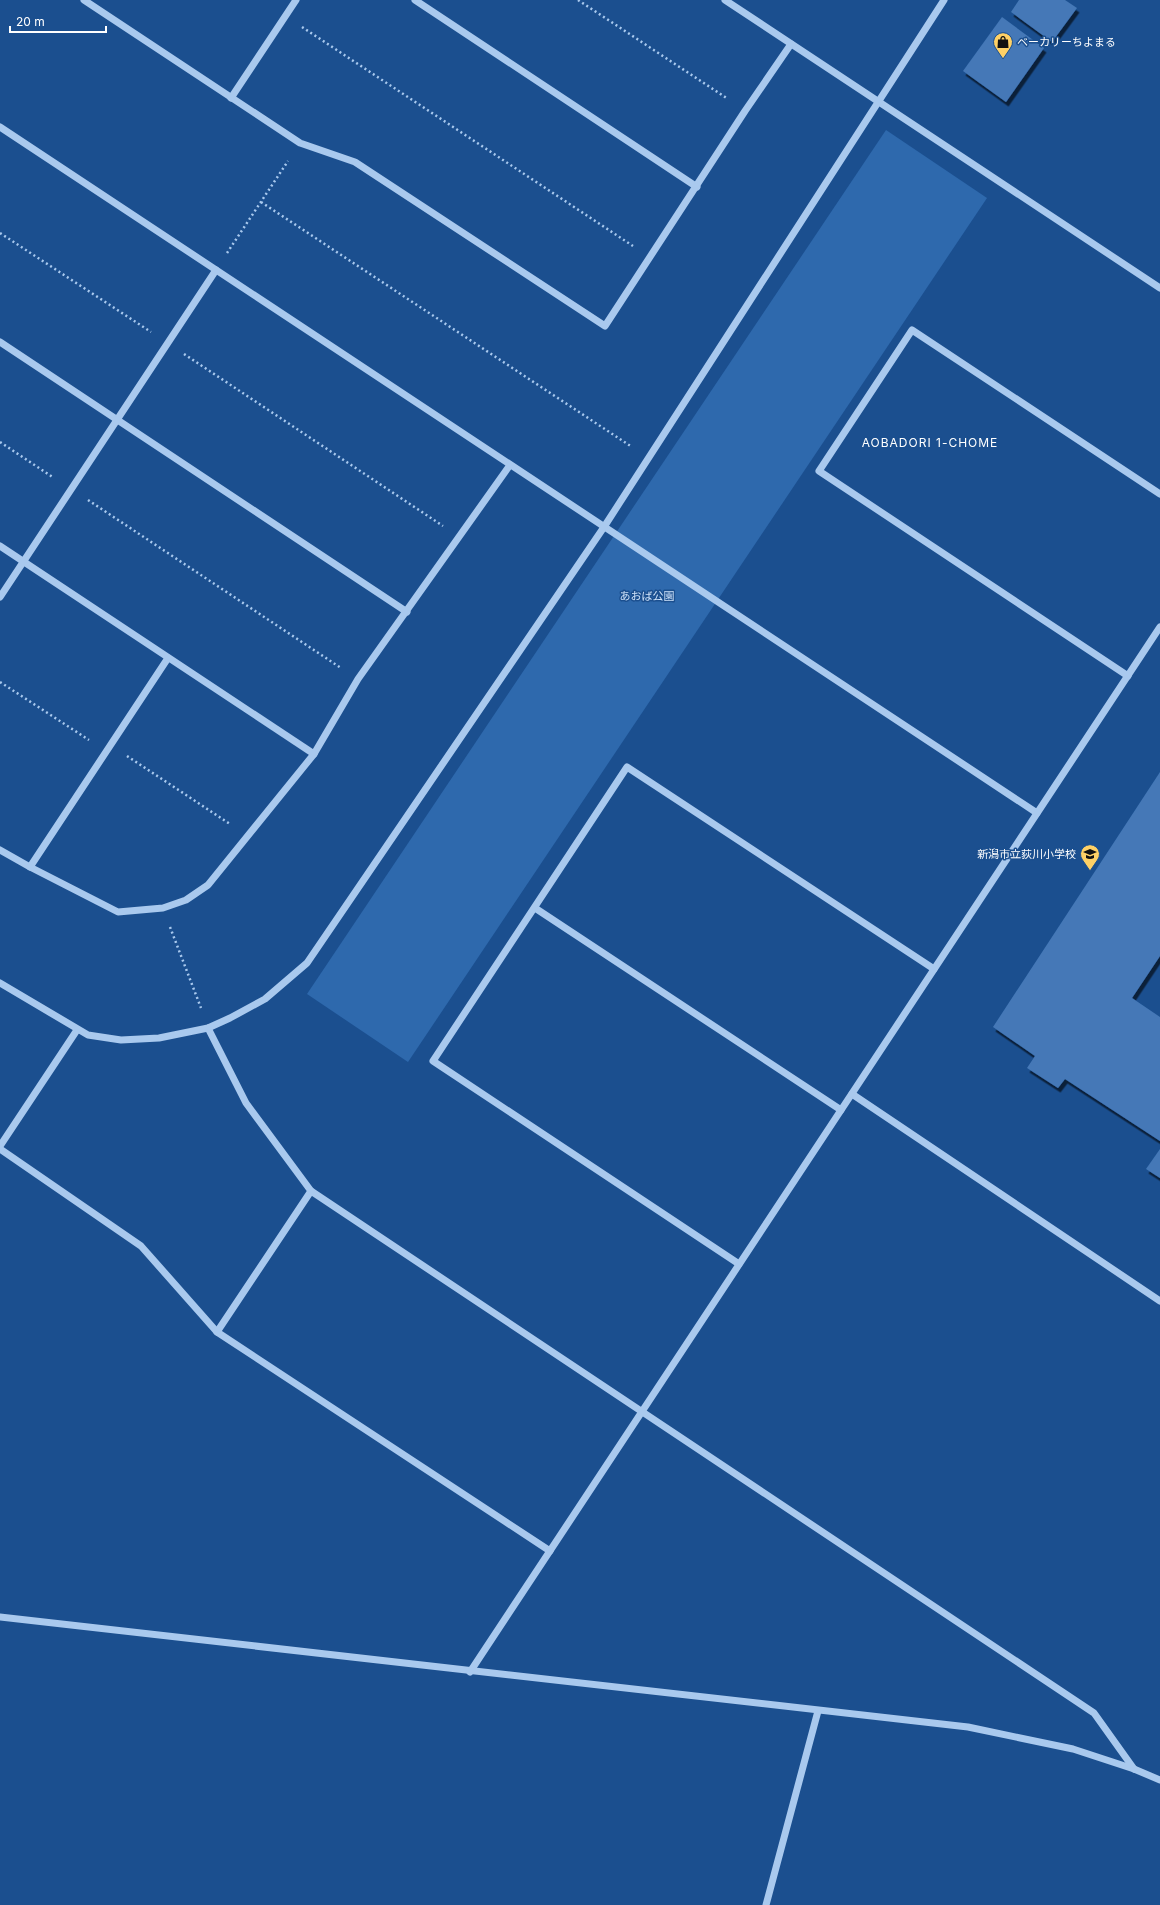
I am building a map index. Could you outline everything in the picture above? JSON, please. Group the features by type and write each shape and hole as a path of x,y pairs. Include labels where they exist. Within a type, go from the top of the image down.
{"street":[{"path":"84,0 300,143 355,162 605,326 697,187 745,111 791,44"},
{"path":"232,98 296,0"},
{"path":"415,0 697,187"},
{"path":"725,0 1160,288"},
{"path":"0,983 77,1030 88,1035 121,1040 159,1038 208,1028 265,998 307,963 604,527 944,0"},
{"path":"0,127 1037,813"},
{"path":"0,597 216,270"},
{"path":"1128,676 819,471 912,330 1160,494"},
{"path":"0,342 407,612"},
{"path":"0,850 118,912 163,908 186,900 208,885 249,837 314,754 358,679 407,612 458,536 510,465"},
{"path":"0,546 314,754"},
{"path":"470,1672 1160,627"},
{"path":"30,867 168,658"},
{"path":"739,1264 433,1061 534,908 628,767 934,969"},
{"path":"534,908 841,1110"},
{"path":"208,1028 246,1103 311,1191 1094,1713 1134,1769"},
{"path":"0,1146 77,1030"},
{"path":"852,1094 1160,1302"},
{"path":"0,1149 141,1246 217,1332 550,1551"},
{"path":"217,1332 311,1191"},
{"path":"0,1617 470,1672 968,1727 1073,1748 1134,1769 1160,1780"},
{"path":"766,1905 818,1710"}],"path":[{"path":"578,0 745,111"},
{"path":"285,16 650,257"},
{"path":"216,270 300,143"},
{"path":"261,202 649,458"},
{"path":"0,232 458,536"},
{"path":"0,442 358,679"},
{"path":"0,682 106,752"},
{"path":"110,745 249,837"},
{"path":"163,908 208,1028"}],"green space":[{"name":"あおば公園","path":"886,130 987,198 408,1062 307,994"}],"building":[{"path":"1019,0 1065,0 1077,8 1052,42 1011,12"},
{"name":"ベーカリーちよまる","path":"1002,17 1044,48 1006,102 963,71"},
{"path":"1160,772 1160,956 1132,998 1160,1017 1160,1141 1065,1079 1058,1088 1027,1068 1035,1056 993,1027"},
{"path":"1160,1149 1160,1178 1146,1169"}],"place":[{"name":"ベーカリーちよまる","path":"1003,59"},
{"name":"新潟市立荻川小学校","path":"1090,871"}],"district":[{"name":"AOBADORI 1-CHOME","path":"930,442"}]}
